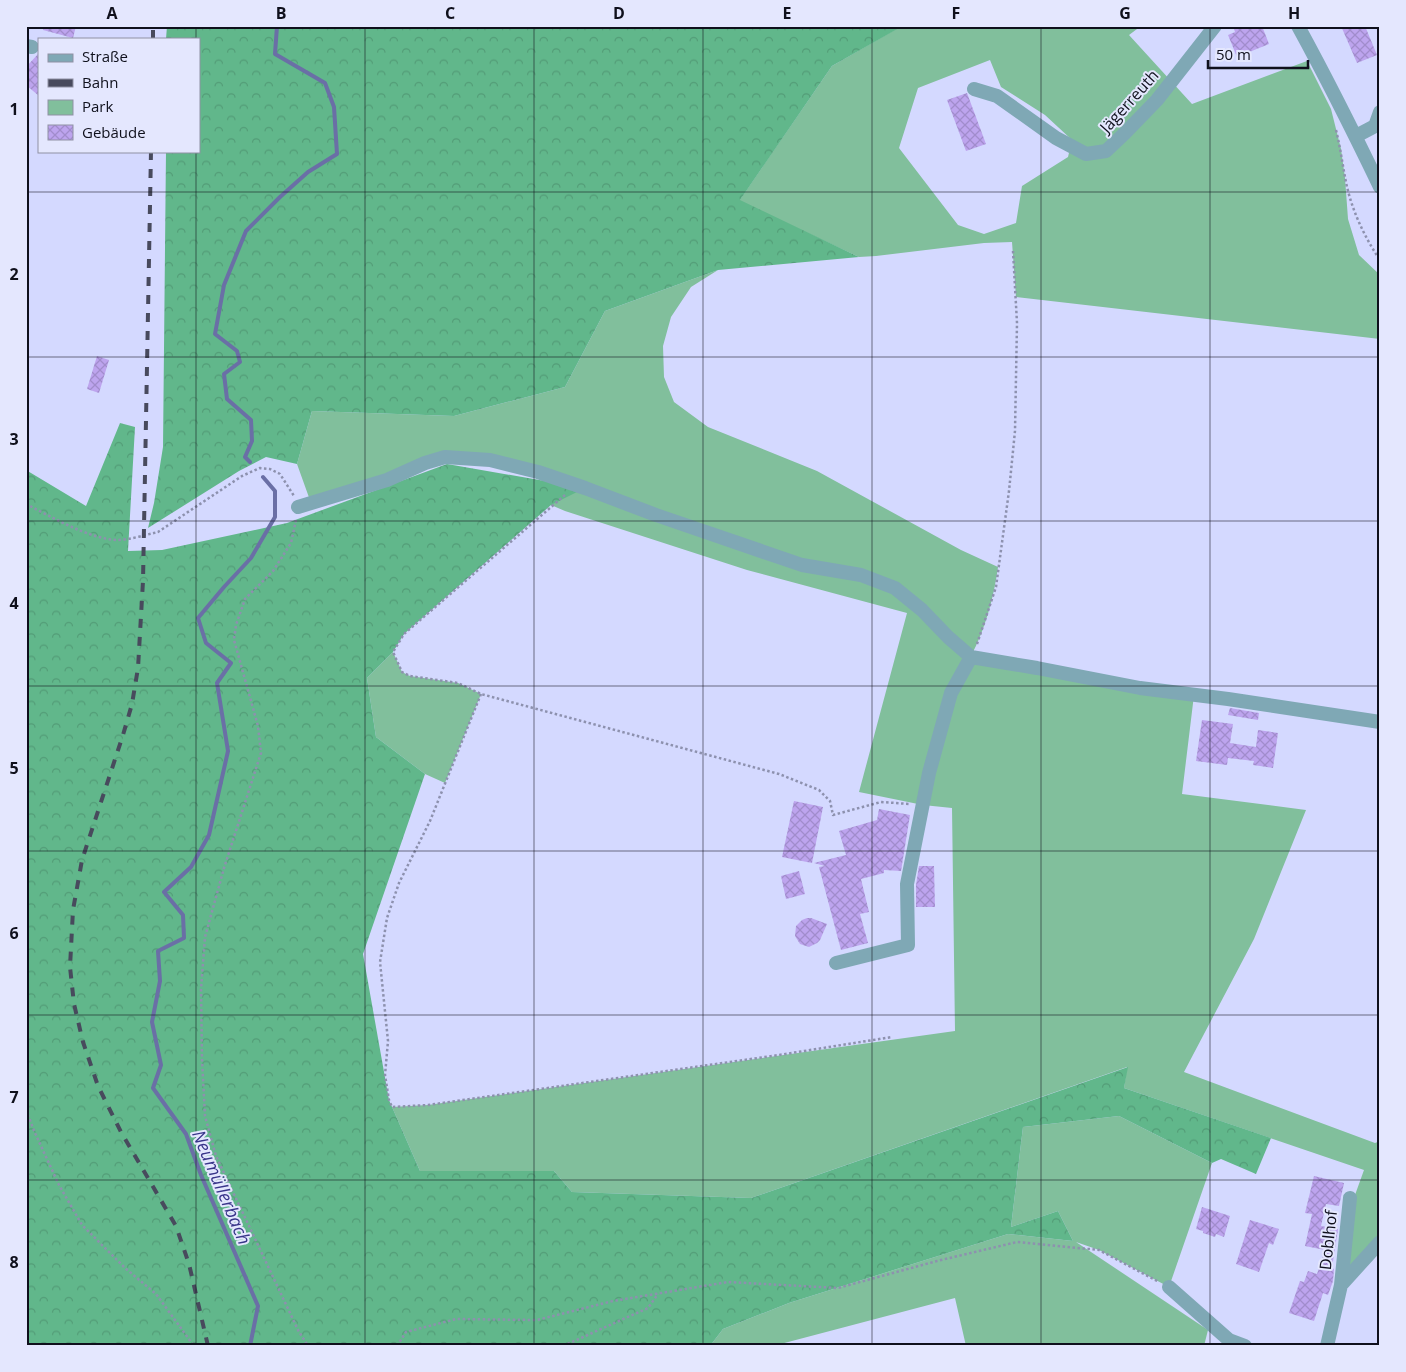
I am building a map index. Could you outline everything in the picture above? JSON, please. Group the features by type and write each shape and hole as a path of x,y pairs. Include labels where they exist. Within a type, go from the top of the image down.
{"street":[{"name":"Jägerreuth","path":"974,89 996,96 1056,138 1086,154 1106,151 1157,100 1215,26"},
{"path":"1298,26 1356,136 1380,187"},
{"path":"1356,136 1375,126 1380,112"},
{"path":"298,508 387,480 425,463 445,457 490,460 538,472 802,565 860,575 895,588 922,610 971,657 1140,688 1237,700 1380,722"},
{"path":"836,963 908,945 906,884 929,773 951,693 971,657"},
{"name":"Doblhof","path":"1327,1346 1341,1284 1350,1198"},
{"name":"Doblhof","path":"1341,1284 1380,1242"},
{"path":"1169,1287 1229,1340 1246,1346"}],"path":[{"path":"1335,128 1341,149 1345,178 1355,211 1364,236 1380,260"},
{"path":"971,657 978,643 996,587 1009,491 1015,431 1017,323 1013,251"},
{"path":"26,504 91,535 117,540 158,532 242,476 260,468 270,469 280,474 296,498 298,508 291,543 273,570 245,599 236,625 234,640 258,726 261,753 224,868 205,938 201,989 205,1116 216,1156 298,1330 308,1346"},
{"path":"585,488 562,495 404,634 393,652 402,672 410,676 458,683 481,694 780,774 819,790 830,801 833,815 881,802 923,805"},
{"path":"481,694 430,821 399,883 387,918 380,962 388,1041 384,1074 392,1107 428,1105 892,1037"},
{"path":"26,1110 59,1185 82,1226 125,1268 156,1294 194,1346"},
{"path":"397,1346 406,1332 456,1319 537,1320 613,1302 728,1282 838,1288 937,1261 1017,1242 1099,1250 1169,1287"},
{"path":"563,1346 648,1308 658,1294"}],"green space":[{"path":"167,26 899,26 899,28 832,66 740,200 859,257 718,270 605,311 565,387 454,416 312,411 297,464 266,457 239,471 148,528 163,447 166,152 200,152 200,38 166,38"},
{"path":"899,26 1141,26 1129,35 1192,104 1307,61 1331,109 1341,149 1348,219 1359,255 1380,275 1380,339 1016,297 1012,242 984,243 859,257 739,201 832,66","holes":["990,60 1001,87 1045,115 1072,140 1068,157 1022,186 1016,223 984,234 958,225 899,148 918,88"]},
{"path":"718,270 691,287 671,317 663,346 664,377 674,402 708,427 817,471 961,550 998,567 988,613 981,635 971,656 1194,695 1182,794 1306,810 1254,939 1184,1072 1375,1143 1380,1141 1380,1242 1341,1285 1355,1195 1364,1170 1124,1088 1127,1067 751,1198 572,1192 554,1171 420,1171 392,1107 428,1105 955,1031 952,808 923,805 859,792 907,613 747,570 565,511 551,505 538,472 445,457 311,503 297,464 312,411 454,416 565,387 605,311"},
{"path":"120,423 135,427 128,551 162,550 287,523 447,464 585,488 551,505 404,634 393,652 367,678 376,737 425,774 363,954 389,1100 420,1171 554,1171 572,1192 751,1198 1128,1067 1124,1088 1271,1138 1256,1174 1221,1159 1212,1163 1119,1116 1023,1127 1011,1227 1058,1211 1073,1241 1008,1234 789,1303 723,1329 710,1346 26,1346 26,470 86,506"},
{"path":"393,652 402,672 410,676 458,683 481,694 445,783 425,774 376,737 367,678"},
{"path":"1119,1116 1212,1163 1169,1287 1099,1250 1076,1242 1208,1330 1204,1346 966,1346 955,1298 773,1346 710,1346 723,1329 789,1303 1008,1234 1073,1241 1058,1211 1011,1227 1023,1127"}],"building":[{"path":"43,26 76,26 73,38 43,30"},
{"path":"1233,26 1262,26 1269,44 1237,57 1228,35 1235,32"},
{"path":"1341,26 1365,26 1377,55 1357,63"},
{"path":"38,54 38,95 26,85 26,67"},
{"path":"967,93 986,144 966,151 947,100"},
{"path":"97,356 109,360 99,393 87,389"},
{"path":"1230,708 1259,713 1258,720 1228,715"},
{"path":"1202,720 1233,724 1230,743 1256,747 1258,730 1278,733 1273,768 1253,765 1254,761 1228,758 1227,765 1196,761"},
{"path":"794,801 823,807 812,863 782,857"},
{"path":"879,809 910,815 901,871 884,870 884,873 861,879 869,912 860,914 868,943 841,950 819,867 825,866 814,863 846,855 839,831 877,820"},
{"path":"919,866 934,866 935,907 916,907 916,885"},
{"path":"799,871 805,894 786,899 781,876"},
{"path":"807,918 827,924 820,940 809,947 800,944 795,936 796,926"},
{"path":"1314,1176 1344,1183 1339,1206 1326,1204 1321,1226 1338,1229 1332,1268 1334,1269 1333,1281 1328,1295 1323,1293 1314,1321 1289,1313 1300,1281 1304,1282 1308,1271 1317,1274 1325,1250 1305,1246 1312,1214 1305,1213"},
{"path":"1202,1207 1230,1216 1224,1237 1216,1234 1215,1237 1196,1229"},
{"path":"1250,1220 1279,1229 1273,1245 1269,1243 1259,1272 1236,1264"}],"waterway":[{"name":"Neumüllerbach","path":"250,462 245,457 252,441 251,420 227,399 224,374 240,362 237,351 215,334 224,285 246,231 308,172 337,154 334,107 325,83 275,54 277,26"},
{"name":"Neumüllerbach","path":"250,1346 258,1306 201,1175 186,1134 153,1088 161,1065 152,1022 160,981 158,951 184,938 183,915 164,892 191,867 209,835 228,751 217,683 231,663 206,643 198,618 251,558 275,517 275,491 263,477"}],"railway":[{"path":"153,26 153,38"},
{"path":"151,152 143,581 138,668 132,704 123,735 82,860 73,910 70,967 74,1004 83,1042 98,1086 121,1132 176,1226 189,1264 208,1346"}]}
